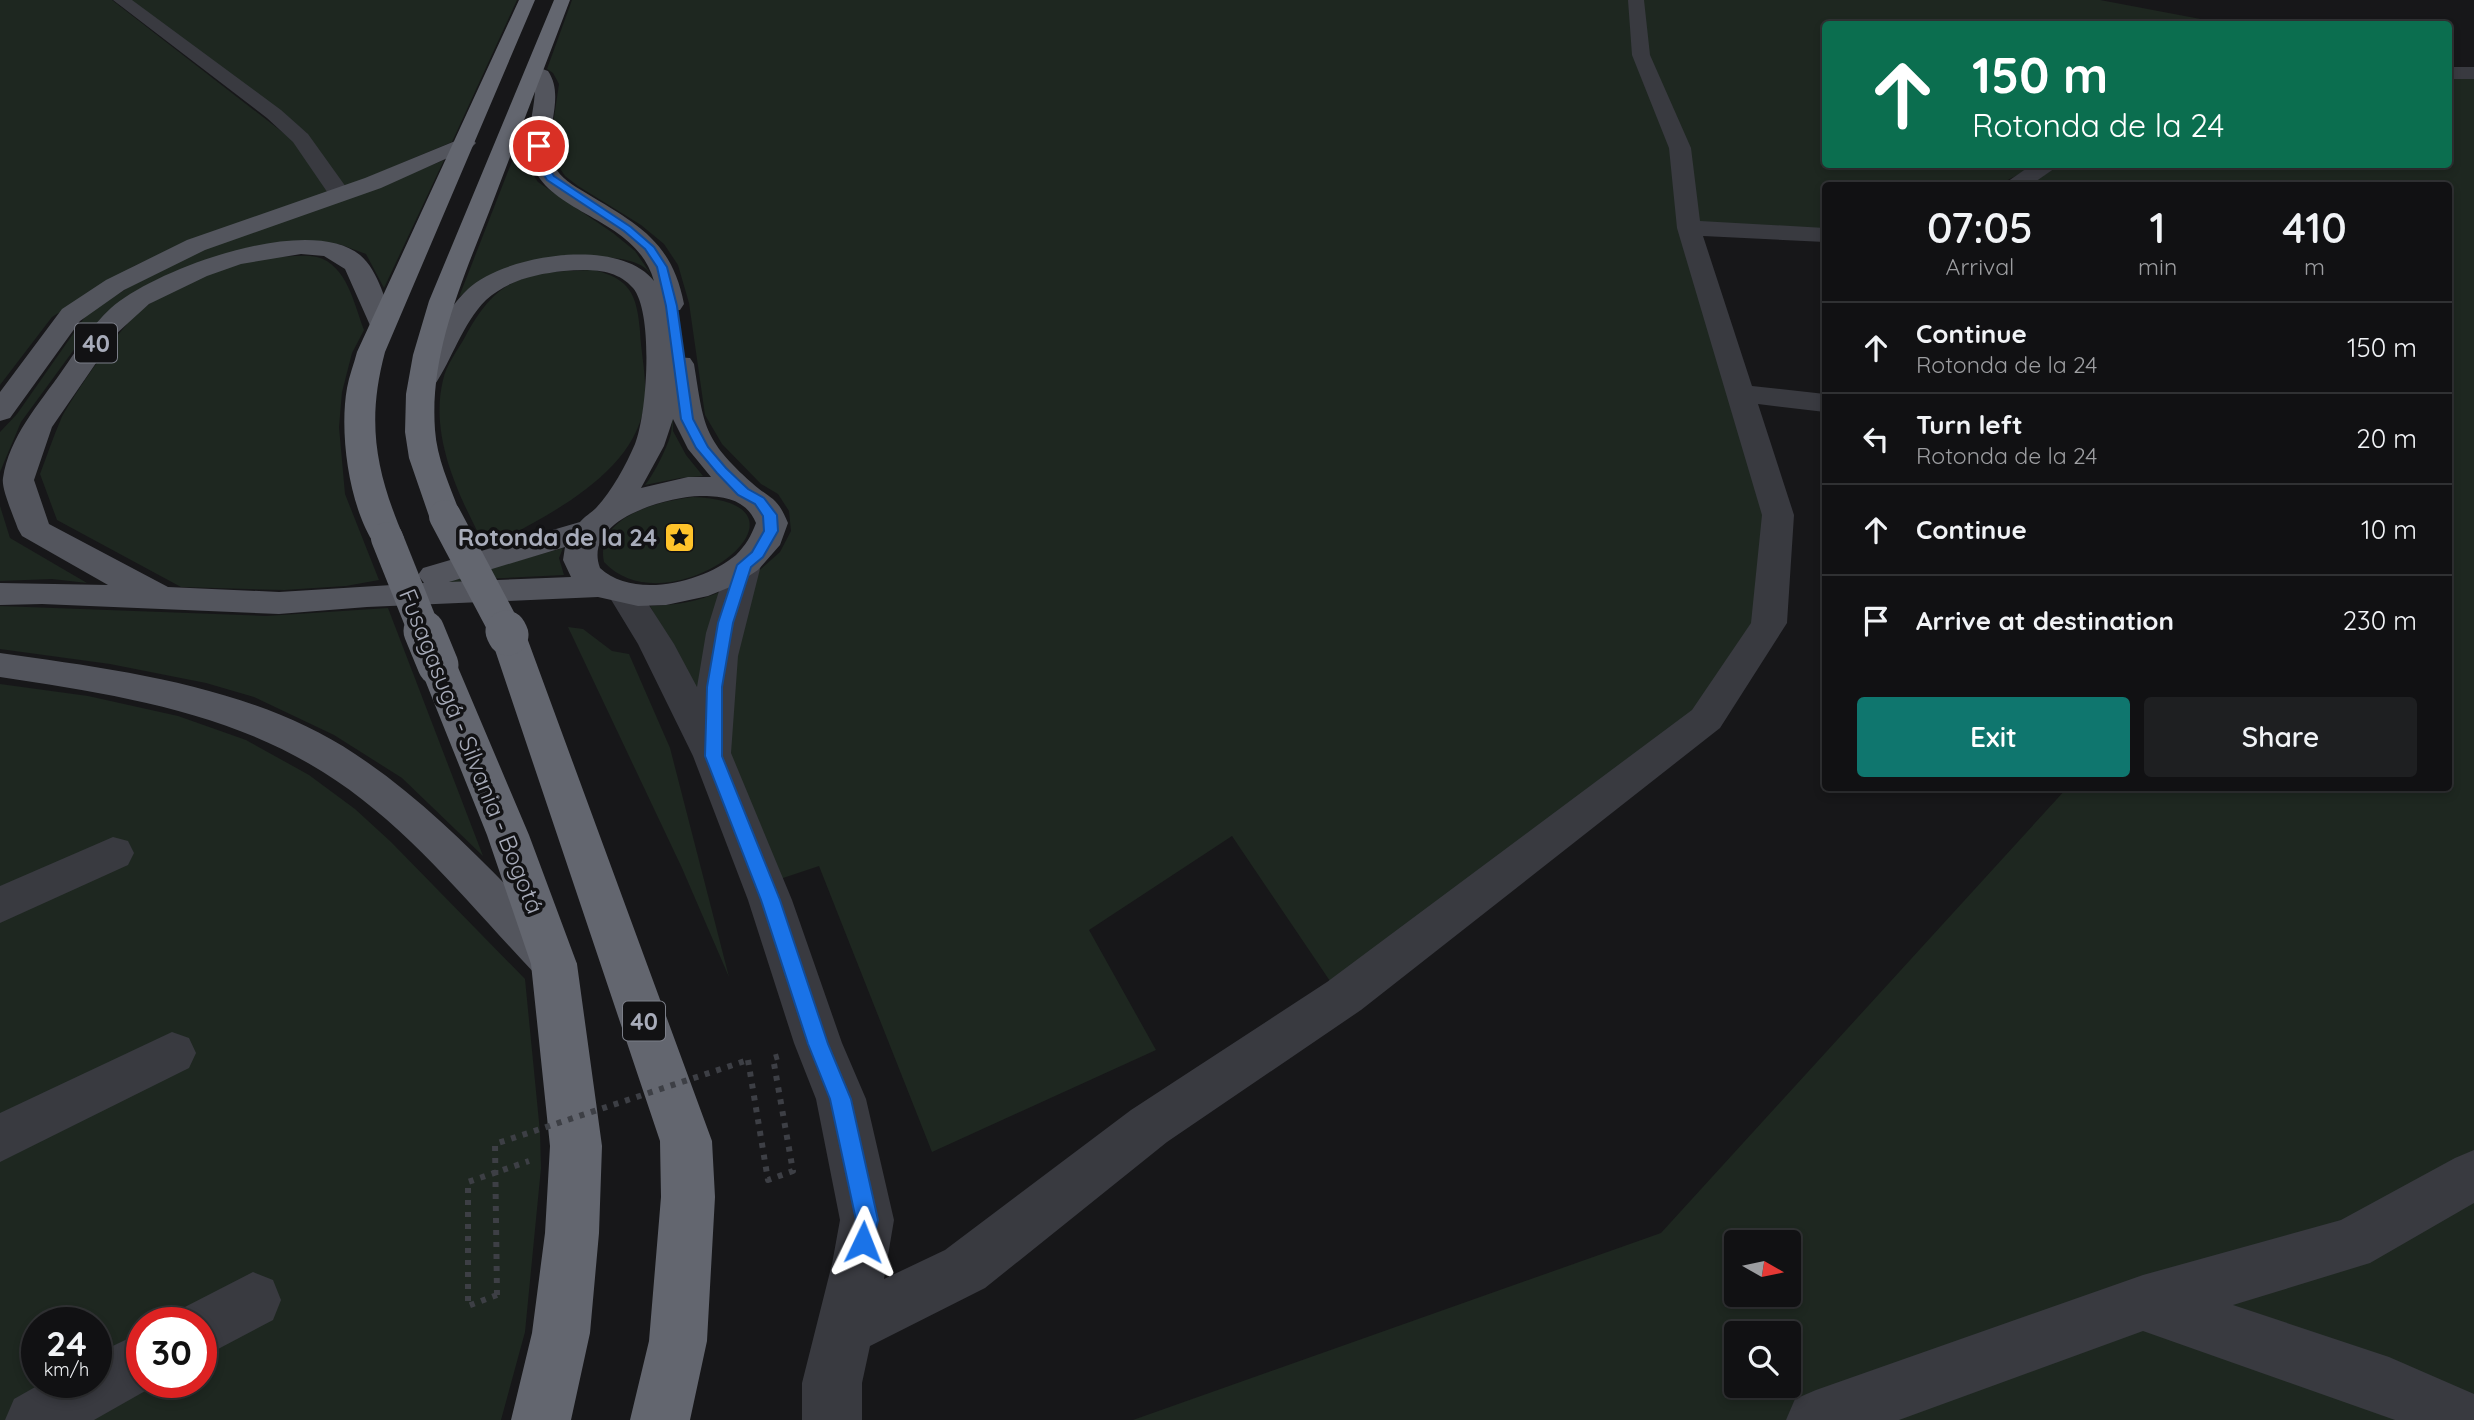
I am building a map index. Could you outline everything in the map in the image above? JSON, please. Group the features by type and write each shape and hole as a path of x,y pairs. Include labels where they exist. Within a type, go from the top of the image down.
{"highway":[{"name":"Fusagasugá - Silvania - Bogotá","path":"527,0 370,352 361,387 359,421 368,490 508,835 554,964 576,1146 572,1233 561,1333 541,1420"},
{"name":"40","path":"562,0 442,301 429,341 420,414 422,450 445,516 508,635 686,1141 688,1197 678,1340 660,1420"}],"main road":[{"name":"40","path":"0,594 41,593 279,603 367,596 613,589 659,594 714,582 744,565 762,549 772,523 763,505 743,492 703,448 687,419 672,306 662,267 649,247 628,229 565,190 543,167 539,133 546,87 541,75 534,72"},
{"name":"40","path":"0,412 71,315 115,285 196,245 435,158 465,143"},
{"name":"40","path":"165,600 94,565 34,529 18,480 41,420 98,340 120,313 165,285 218,262 242,255 278,250 323,250 349,258 359,272 382,326"},
{"name":"40","path":"424,380 466,309 486,287 510,275 556,264 580,262 617,266 640,279 654,305 662,405 652,438 633,477 581,548 581,564 586,574 613,589"},
{"path":"491,558 572,514 616,482 645,451"},
{"name":"40","path":"367,596 601,521 644,496 676,489 713,486 743,492"},
{"path":"0,665 151,688 234,711 311,747 380,792 411,819 554,964"}],"street":[{"path":"121,0 274,114 301,138 340,194"},
{"path":"845,1328 965,1269 1149,1126 1344,996 1706,719 1769,623 1778,515 1689,228 1680,148 1641,55 1636,0"},
{"path":"2452,74 2474,73"},
{"path":"2019,182 2043,168"},
{"path":"1689,228 1822,235"},
{"path":"1740,393 1822,403"},
{"path":"713,756 712,721 719,654 725,623 744,565"},
{"path":"613,589 656,644 713,756 790,956 818,1044 841,1099 867,1220 832,1383 832,1420"},
{"path":"0,905 113,853"},
{"path":"0,1138 172,1053"},
{"path":"1816,1420 2143,1303 2351,1244 2474,1175"},
{"path":"217,1320 253,1300"},
{"path":"2143,1303 2389,1387 2463,1420"},
{"path":"35,1420 126,1370"}],"path":[{"path":"576,1146 468,1182 468,1306 497,1295 495,1144 748,1060 768,1180 793,1171 773,1058 818,1044"}],"shaded area":[{"path":"0,0 112,0 290,138 307,133 131,0 517,0 452,142 362,180 186,243 134,266 52,317 0,385"},
{"path":"572,0 1629,0 1669,142 1764,514 1756,618 1691,713 1332,984 1232,836 1089,930 1156,1050 932,1152 819,866 780,879 729,752 728,682 754,575 780,552 791,531 789,511 778,494 761,484 722,444 705,415 689,303 678,265 664,244 641,225 578,186 565,176 557,164 553,152 552,131 559,84 553,73 547,69"},
{"path":"1643,0 2100,0 2211,21 1822,21 1822,168 2031,168 2004,182 1822,182 1822,231 1698,225 1648,56"},
{"path":"2474,75 2474,1420 1133,1420 1661,1233 2064,791 2452,791 2452,182 2031,182 2056,168 2452,168 2452,76"},
{"path":"530,115 527,142 533,174 538,182 635,251 648,270 660,291 666,334 654,283 648,271 636,263 619,259 573,258 527,264 494,274 459,297"},
{"path":"444,160 384,288 366,254 339,244 282,244 141,288 105,314 81,340 21,422 0,472 0,432 17,414 87,314 129,287 205,248 381,186"},
{"path":"312,256 327,261 336,268 353,298 364,330 352,353 342,392 339,427 345,494 379,580 346,586 284,590 181,587 57,520 40,474 67,409 110,346 140,311 169,291 203,275 272,257"},
{"path":"593,270 606,273 623,283 637,307 645,388 644,406 636,431 623,454 582,492 486,548 457,488 444,445 440,402 445,374 477,316 503,289 532,276"},
{"path":"669,360 673,431 686,455 703,476 645,485 660,460 671,433"},
{"path":"693,497 733,504 749,520 745,539 727,558 699,574 666,583 632,580 604,562 604,546 609,533 619,522 648,507"},
{"path":"0,506 10,538 87,583 52,579 0,581"},
{"path":"563,548 559,558 564,575 482,579 432,585"},
{"path":"722,591 699,696 650,606 687,602"},
{"path":"0,606 266,616 388,608 483,856 402,778 334,735 254,697 206,683 110,664 0,649"},
{"path":"568,627 583,629 612,651 629,654 670,748 729,977 682,868"},
{"path":"0,684 88,696 178,716 246,740 309,775 355,809 391,842 525,979 541,1168 525,1332 501,1420 0,1420"}],"place":[{"name":"Rotonda de la 24","path":"680,537"}],"route":[{"path":"539,146 543,167 551,178 565,190 628,229 649,247 662,267 672,306 687,419 703,448 721,471 743,492 760,501 770,515 771,531 762,549 744,565 725,623 714,687 713,756 770,900 818,1044 841,1099 867,1220 863,1242"}]}
